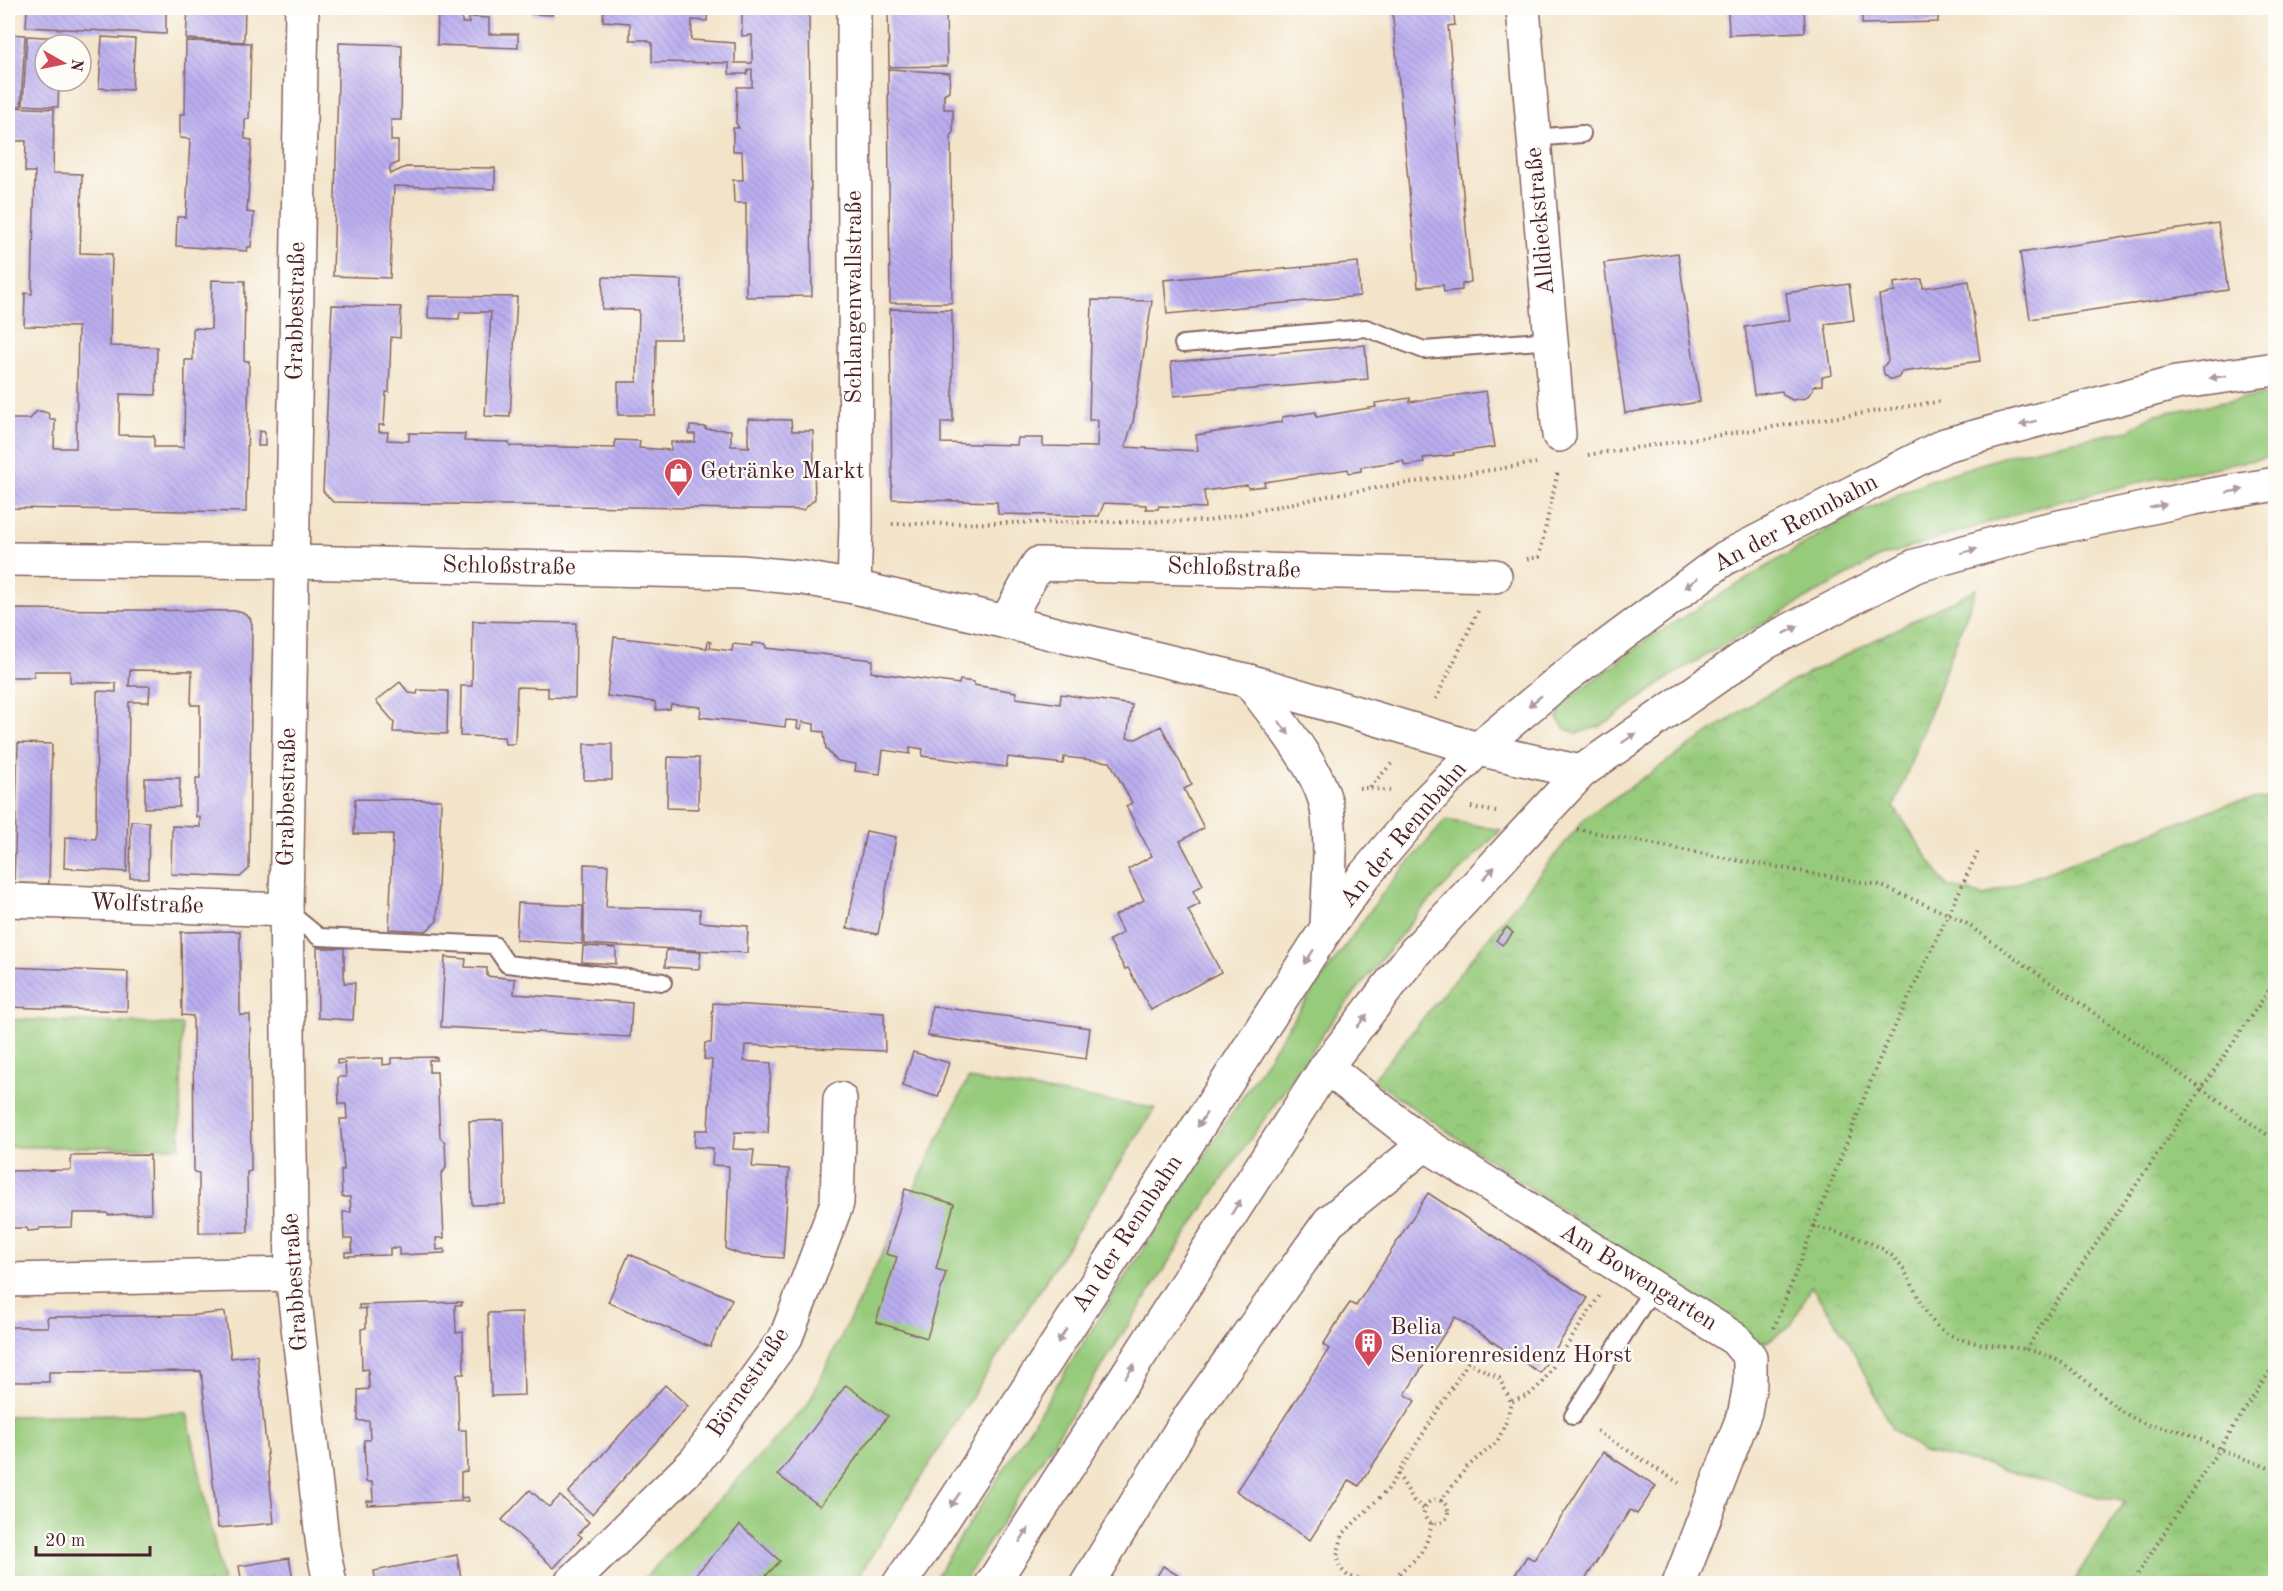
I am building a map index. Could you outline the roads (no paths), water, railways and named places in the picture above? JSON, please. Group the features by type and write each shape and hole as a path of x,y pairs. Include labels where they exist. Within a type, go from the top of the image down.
{"street":[{"name":"Grabbestraße","path":"302,8 286,910 291,1274 323,1547 330,1584"},
{"name":"Schlangenwallstraße","path":"854,8 856,524 854,587"},
{"name":"Alldieckstraße","path":"1522,8 1552,340 1571,445"},
{"name":"An der Rennbahn","path":"899,1584 1327,928 1364,876 1429,799 1478,749 1561,680 1725,558 1945,445 2176,383 2276,369"},
{"path":"992,1584 1326,1067 1415,952 1581,772 1766,643 1915,566 2036,532 2276,483"},
{"name":"Schloßstraße","path":"8,559 293,562 741,572 803,578 854,587 1006,622 1249,681 1478,749 1581,772"},
{"name":"Schloßstraße","path":"1006,622 1038,564 1495,576"},
{"path":"1249,681 1298,745 1323,794 1327,808 1330,844 1327,928"},
{"name":"Wolfstraße","path":"8,900 286,910"},
{"name":"Am Bowengarten","path":"1326,1067 1425,1144 1735,1339 1750,1357 1750,1384 1745,1412 1679,1584"},
{"name":"Börnestraße","path":"570,1584 695,1462 786,1337 837,1203 840,1099"},
{"path":"1087,1584 1184,1425 1329,1222 1425,1144"},
{"path":"8,1280 291,1274"}],"lane":[{"path":"1533,138 1582,134"},
{"path":"1184,344 1366,328 1424,351 1552,340"},
{"path":"286,910 319,937 494,945 507,964 663,982"},
{"path":"1573,1416 1653,1288"}],"place":[{"name":"Getränke Markt","path":"679,498"},
{"name":"Belia Seniorenresidenz Horst","path":"1369,1368"}]}
